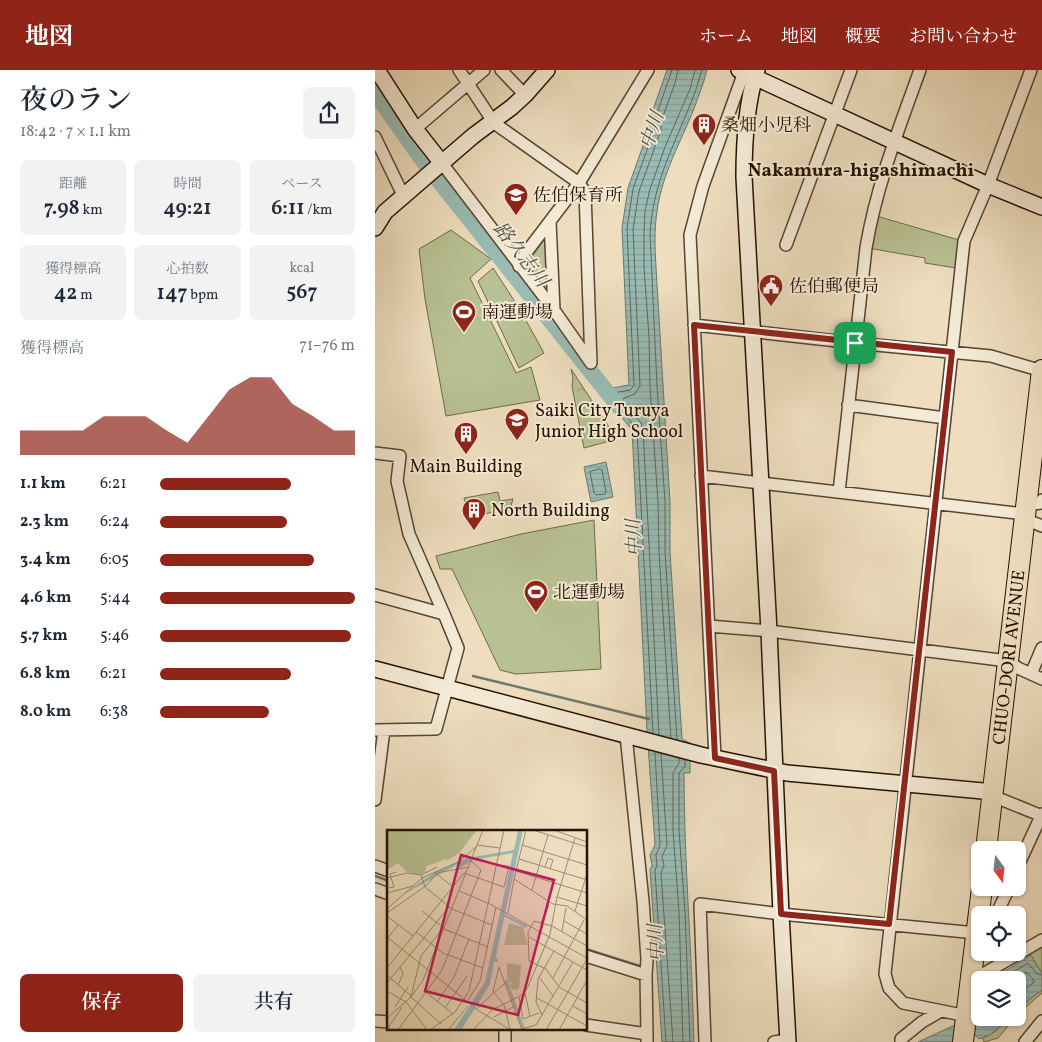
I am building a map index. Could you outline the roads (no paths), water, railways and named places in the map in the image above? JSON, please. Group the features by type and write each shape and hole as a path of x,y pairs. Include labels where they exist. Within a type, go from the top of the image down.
{"highway":[{"name":"CHUO-DORI AVENUE","path":"987,841 1008,661 1032,513 1042,370"},
{"path":"965,1028 971,974"}],"street":[{"path":"377,70 438,165 554,310 591,363 585,192 579,184 493,122 459,70"},
{"path":"415,128 469,84 483,70"},
{"path":"501,70 525,95"},
{"path":"375,228 385,212 438,165 525,95 547,70"},
{"path":"786,245 851,70"},
{"path":"839,492 871,214 920,70"},
{"path":"965,1028 941,1011 903,1003 889,988 885,974 904,783 964,241 988,185 1031,70"},
{"path":"519,266 525,254 579,184 643,72"},
{"path":"749,72 988,185 1042,207"},
{"path":"708,756 709,626 690,235 703,186 749,72"},
{"path":"749,72 744,153 769,632 781,914 783,1041"},
{"path":"375,137 403,196"},
{"path":"550,221 554,310"},
{"path":"694,325 991,356 1042,370"},
{"path":"849,405 945,418"},
{"path":"375,452 400,456 397,480 409,534 458,648 436,729 380,730 375,800"},
{"path":"701,476 935,504 1032,513"},
{"path":"375,595 444,614"},
{"path":"709,626 1008,661 1042,679"},
{"path":"1031,674 1042,648"},
{"path":"375,669 645,740 774,771 983,791 1042,816 1026,849"},
{"path":"587,1025 647,1038 643,900 626,735"},
{"path":"375,866 387,870"},
{"path":"375,889 387,893"},
{"path":"705,1042 700,904 781,914 971,931"},
{"path":"988,971 1042,940"},
{"path":"587,956 646,970"},
{"path":"901,1042 901,1039 922,1022 941,1011"},
{"path":"1025,1042 1042,1021"}],"water":[{"name":"中川","path":"667,70 707,70 695,107 664,181 655,226 670,502 670,552 682,739 690,743 690,773 684,773 684,806 694,1042 662,1042 650,870 652,865 650,855 655,845 647,730 632,430 602,393 607,389 629,385 622,228 628,188"},
{"path":"606,462 613,497 591,502 584,467"},
{"path":"1030,954 1042,973 1042,990 1026,1002 1026,971 1005,971 1022,961 1026,961 1026,958"},
{"path":"955,1025 968,1028 974,1026 1001,1026 984,1038 979,1039 975,1035 962,1042 918,1042"}],"waterway":[{"name":"路久志川","path":"375,93 423,161 619,407"},
{"path":"473,676 649,719"},
{"path":"375,876 387,880"},
{"name":"中川","path":"587,949 643,967"}],"place":[{"name":"桑畑小児科","path":"704,146"},
{"name":"佐伯保育所","path":"516,216"},
{"name":"佐伯郵便局","path":"771,307"},
{"name":"南運動場","path":"464,333"},
{"name":"Saiki City Turuya Junior High School","path":"517,441"},
{"name":"Main Building","path":"466,455"},
{"name":"North Building","path":"474,531"},
{"name":"北運動場","path":"536,613"}],"district":[{"name":"Nakamura-higashimachi","path":"861,169"}]}
